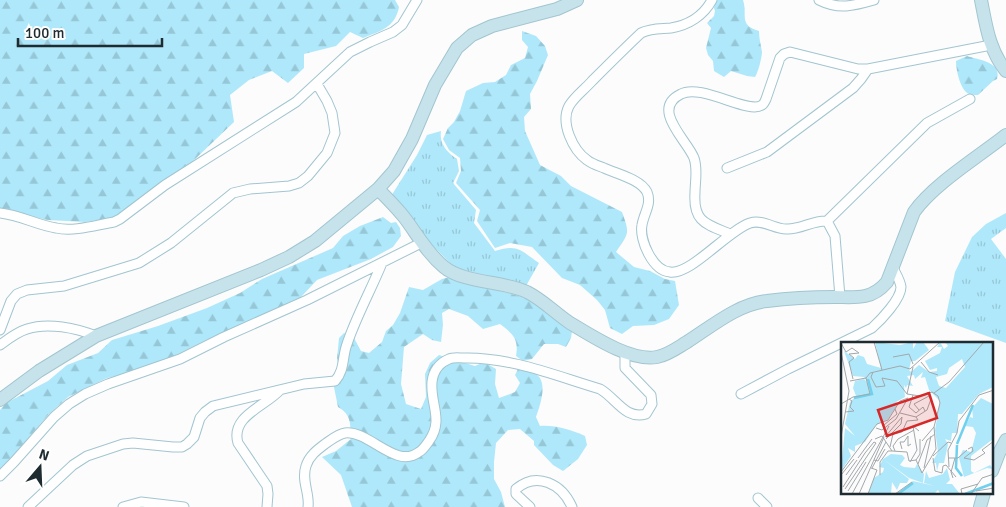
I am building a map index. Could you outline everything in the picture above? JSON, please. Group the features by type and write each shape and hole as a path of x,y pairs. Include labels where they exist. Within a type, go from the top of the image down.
{"street":[{"path":"0,213 12,214 56,228 67,229 114,222 165,185 296,102 350,52 393,32 402,25 417,0"},
{"path":"0,400 39,371 96,336 261,270 315,241 378,189 402,158 435,85 457,48 472,35 492,26 556,9 577,0"},
{"path":"712,0 705,12 689,22 677,26 646,30 641,33 569,107 567,125 573,144 588,161 640,184 647,193 649,204 641,232 652,261 664,271 671,273 679,272 730,234 749,223 756,222 784,230 827,221 927,123 970,99"},
{"path":"819,0 838,7 874,0"},
{"path":"981,0 991,45 998,61 1006,71"},
{"path":"730,234 704,223 696,213 694,207 696,170 694,159 671,122 669,113 671,103 676,96 690,91 747,106 760,106 766,99 780,58 790,52 858,69 868,69 991,45"},
{"path":"727,168 767,152 853,88 868,69"},
{"path":"0,330 11,301 17,294 27,290 64,286 149,259 233,193 250,189 289,186 298,183 308,176 327,153 335,133 332,113 317,84"},
{"path":"378,189 403,217 421,242 441,264 453,273 508,285 527,292 569,322 625,354 641,358 655,357 666,354 730,314 758,302 789,298 860,297 880,290 887,282 914,212 921,202 1006,135"},
{"path":"827,221 835,236 840,297"},
{"path":"0,476 54,417 69,404 85,394 180,359 307,300 421,242"},
{"path":"28,507 79,460 123,444 133,443 182,447 191,441 200,418 213,406 304,384 335,381 344,362 346,345 382,263"},
{"path":"843,342 872,328 881,320 900,291 900,280 893,268"},
{"path":"0,345 27,328 43,326 81,330 96,336"},
{"path":"740,394 841,343"},
{"path":"308,507 309,500 304,482 306,465 311,456 333,438 345,433 354,434 403,457 419,452 433,434 436,425 432,381 434,372 439,365 450,358 486,358 534,369 600,389 608,393 627,412 633,415 646,414 652,404 651,395 625,368 625,354"},
{"path":"267,507 267,486 238,443 236,437 237,428 245,417 274,398 280,390"},
{"path":"994,467 1006,440"},
{"path":"530,507 516,494 516,489 529,481 538,480 553,484 561,490 572,507"},
{"path":"980,507 984,494"},
{"path":"758,498 767,507"},
{"path":"123,507 141,502 184,507"}],"green space":[{"path":"0,0 395,0 399,7 394,20 381,31 363,38 350,32 336,46 304,54 304,68 288,83 272,71 249,80 230,95 234,122 193,161 115,218 85,222 48,220 0,211"},
{"path":"716,0 743,0 746,23 752,29 759,31 762,54 755,77 731,71 724,77 714,71 713,61 708,55 706,48 711,28 707,23 714,16"},
{"path":"522,31 536,36 545,46 548,55 530,94 531,109 524,117 525,131 540,165 561,176 571,186 622,212 627,233 616,252 634,267 675,281 679,305 669,319 654,325 633,326 622,334 610,328 605,310 597,300 580,285 562,278 532,247 510,243 495,248 477,221 480,210 456,183 461,171 460,158 449,150 443,139 460,111 466,91 483,83 495,82 506,75 511,65 525,58 528,47 522,40"},
{"path":"967,56 993,65 998,73 997,79 978,95 966,92 959,78 956,61"},
{"path":"441,131 441,140 444,147 457,159 459,171 453,183 476,210 474,223 495,251 514,248 539,263 526,286 455,268 430,243 392,198 393,193 427,135"},
{"path":"1006,213 1006,228 991,239 1006,259 1006,343 945,321 955,272 972,237 986,224"},
{"path":"383,217 391,223 396,222 400,228 401,236 393,247 371,259 317,280 301,297 289,305 206,340 166,360 133,372 107,378 68,397 48,415 0,469 0,410 6,403 48,381 67,365 98,353 112,340 207,308 240,293 262,279 333,248 343,236 360,226"},
{"path":"450,277 533,301 572,331 571,338 566,347 558,344 544,344 532,359 523,361 516,356 517,345 514,337 500,324 483,329 468,316 449,309 442,313 441,342 432,340 423,334 404,347 401,384 406,404 421,409 426,397 425,374 430,363 439,355 475,366 484,362 496,369 495,384 499,398 515,392 520,383 515,375 518,369 537,375 542,383 542,395 536,417 540,426 558,427 585,436 587,445 578,459 563,471 553,465 534,445 534,441 520,429 508,430 496,443 494,462 494,479 501,492 505,507 352,507 341,475 322,457 336,451 351,439 349,420 346,413 338,407 332,377 339,368 337,359 339,338 344,333 354,338 361,351 369,353 382,342 386,331 393,325 400,313 409,287 423,290 442,279"}]}
